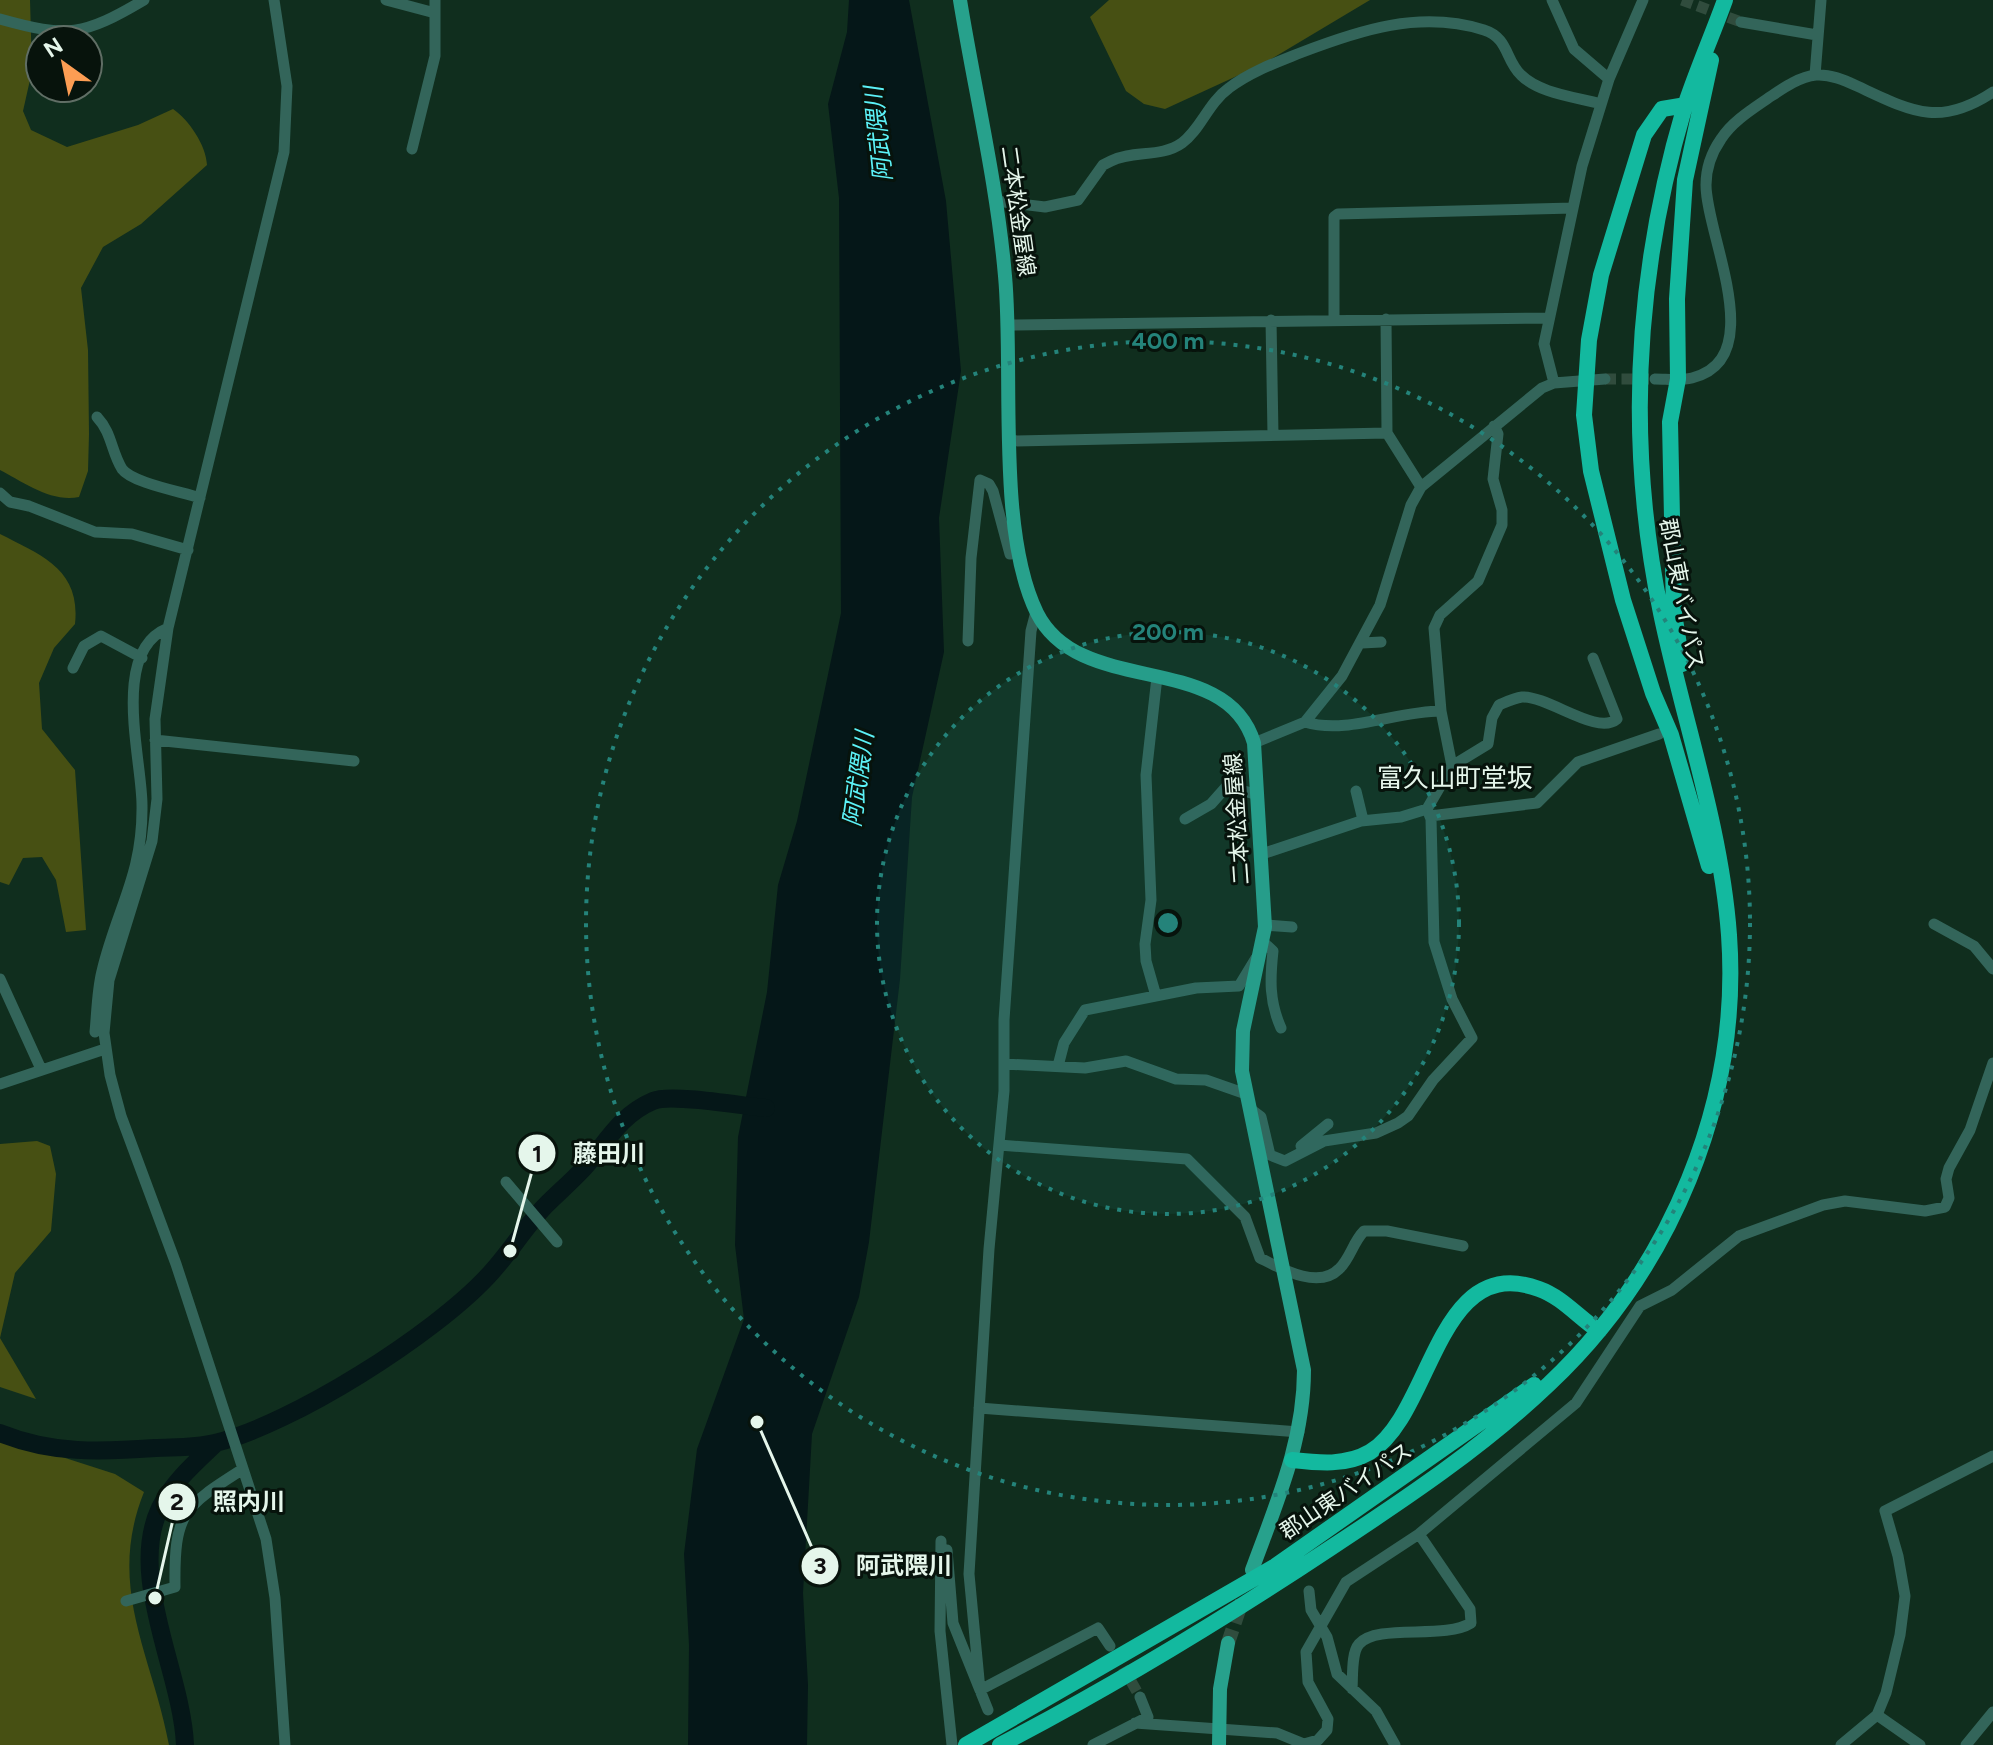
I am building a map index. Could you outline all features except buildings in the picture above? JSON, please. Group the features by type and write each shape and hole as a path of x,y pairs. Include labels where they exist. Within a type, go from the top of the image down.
{"highway":[{"name":"郡山東バイパス","path":"1000,1745 1208,1626 1369,1523 1514,1416 1595,1329 1655,1251 1682,1196 1709,1119 1723,1055 1730,973 1722,880 1667,645 1641,498 1638,387 1648,267 1658,212 1686,105 1722,9"},
{"path":"1722,9 1685,180 1678,285 1678,379 1670,422 1674,613 1716,818 1722,880"},
{"path":"1686,105 1662,109 1644,135 1601,275 1585,378 1584,415 1591,471 1623,600 1637,647 1671,735 1708,864 1726,912"},
{"path":"1292,1460 1334,1463 1368,1453 1381,1444 1403,1417 1450,1320 1466,1301 1486,1290 1505,1285 1536,1288 1555,1297 1595,1329"},
{"name":"郡山東バイパス","path":"966,1745 1181,1623 1360,1509 1552,1372 1595,1329"}],"main road":[{"name":"二本松金屋線","path":"960,0 996,201 1009,325 1011,441 1019,553 1036,612 1053,636 1074,653 1223,698 1243,719 1254,743 1265,925 1243,1031 1248,1101 1304,1370 1299,1432 1292,1460 1252,1570"},
{"path":"1219,1738 1220,1689 1228,1643"}],"street":[{"path":"117,0 125,11"},
{"path":"0,19 42,31 78,32 144,0"},
{"path":"274,0 287,86 288,127 168,628 158,686 155,740 157,799 152,841 109,980 105,1049 121,1116 260,1517 270,1564 285,1745"},
{"path":"386,0 435,13"},
{"path":"412,149 435,56 435,0"},
{"path":"1552,0 1574,49 1609,79"},
{"path":"1554,383 1544,350 1573,208 1609,79 1643,0"},
{"path":"1815,75 1821,0"},
{"path":"996,201 1045,207 1078,200 1103,165 1117,158 1168,150 1183,143 1226,90 1247,75 1343,37 1412,22 1444,21 1487,31 1498,36 1520,75 1531,83 1601,104"},
{"path":"1741,22 1817,35"},
{"path":"1655,379 1690,378 1709,369 1724,351 1733,328 1707,201 1707,174 1711,157 1729,128 1794,82 1815,75 1841,79 1904,107 1928,113 1961,111 1993,92"},
{"path":"1334,318 1332,235 1338,214 1573,208"},
{"path":"1009,325 1334,318 1549,318"},
{"path":"1386,319 1387,433 1421,487"},
{"path":"1271,320 1273,435"},
{"path":"1254,743 1305,722 1342,676 1380,605 1411,505 1421,487 1530,396 1554,383 1585,378 1605,379"},
{"path":"97,417 107,428 120,465 129,476 200,498"},
{"path":"1452,766 1441,711 1435,623 1473,587 1502,525 1502,510 1492,469 1498,434 1494,426"},
{"path":"1011,441 1387,433"},
{"path":"968,641 971,558 980,480 989,484 993,491 1010,554 1019,553"},
{"path":"0,493 10,502 95,532 132,534 188,550"},
{"path":"980,1690 969,1574 1031,631 1036,612"},
{"path":"95,1032 102,970 140,857 141,765 131,699 142,658 154,637 168,628"},
{"path":"73,668 84,646 101,636 142,658"},
{"path":"1362,643 1381,642"},
{"path":"1004,1064 1085,1068 1126,1061 1176,1079 1206,1080 1248,1101 1261,1117 1273,1158 1285,1161 1324,1141 1376,1133 1398,1123 1408,1116 1433,1080 1472,1038 1452,999 1434,942 1435,887 1429,812 1452,766 1488,744 1494,711 1499,705 1521,697 1535,698 1601,725 1617,719 1593,658"},
{"path":"1156,996 1146,961 1151,900 1146,775 1157,677"},
{"path":"1305,722 1338,726 1399,713 1441,711"},
{"path":"1262,854 1363,820 1537,803 1578,762 1659,734"},
{"path":"155,740 354,761"},
{"path":"1185,819 1211,804 1227,786 1258,795"},
{"path":"1356,791 1363,820"},
{"path":"1934,924 1974,946 1993,969"},
{"path":"1265,925 1292,927"},
{"path":"1058,1066 1064,1043 1085,1010 1196,988 1239,986 1261,948 1273,951 1269,982 1273,1010 1281,1028"},
{"path":"0,979 41,1069"},
{"path":"0,1084 105,1049"},
{"path":"1135,1723 1219,1738 1277,1733 1304,1744 1323,1736 1328,1724 1327,1713 1308,1682 1305,1662 1310,1644 1351,1576 1419,1534 1576,1403 1640,1306 1672,1290 1731,1240 1835,1201 1925,1211 1945,1207 1949,1198 1946,1179 1949,1168 1991,1083 1993,1063"},
{"path":"1294,1157 1328,1124"},
{"path":"999,1145 1187,1159 1245,1217 1260,1258 1282,1271 1314,1276 1332,1274 1339,1269 1360,1235 1369,1230 1463,1246"},
{"path":"508,1184 555,1240"},
{"path":"979,1408 1299,1432"},
{"path":"1841,1745 1877,1715 1892,1672 1905,1596 1885,1511 1993,1456"},
{"path":"126,1601 175,1587 174,1544 188,1508 198,1497 242,1466"},
{"path":"1352,1689 1356,1650 1362,1642 1395,1632 1448,1633 1471,1623 1470,1609 1419,1534"},
{"path":"952,1745 940,1631 941,1541 947,1547 953,1623 988,1710"},
{"path":"1309,1591 1311,1610 1321,1626 1337,1674 1376,1711 1395,1745"},
{"path":"980,1690 1098,1628 1110,1646"},
{"path":"1093,1745 1148,1717 1140,1697"},
{"path":"1966,1745 1993,1712"},
{"path":"1877,1715 1920,1745"}],"green space":[{"path":"0,0 30,0 31,24 24,24 23,111 31,130 67,147 138,125 173,109 196,134 204,149 207,165 141,224 103,247 81,288 88,350 89,434 88,471 79,497 48,494 0,470"},
{"path":"1109,0 1370,0 1263,64 1165,109 1144,104 1126,91 1090,17"},
{"path":"0,534 55,566 72,590 75,624 54,648 39,683 42,729 75,770 86,930 66,932 56,880 42,857 23,858 9,885 0,882"},
{"path":"37,1141 50,1146 56,1174 51,1231 15,1273 0,1338 0,1144"},
{"path":"0,1338 36,1399 0,1387"},
{"path":"0,1437 115,1474 144,1492 133,1526 129,1559 131,1590 169,1745 0,1745"}],"water":[{"path":"849,0 909,0 946,201 961,371 939,518 944,652 912,797 900,979 869,1242 859,1297 812,1434 803,1593 808,1685 807,1745 688,1745 689,1645 684,1554 697,1449 744,1319 735,1245 738,1137 767,992 778,885 797,821 841,613 839,198 828,104 847,32"}],"waterway":[{"path":"0,1433 39,1445 96,1451 200,1446 247,1433 283,1417 360,1374 398,1350 464,1299 496,1268 537,1214 584,1168 615,1130 642,1107 653,1101 675,1098 766,1108"},
{"path":"185,1745 182,1717 153,1594 151,1535 160,1508 171,1490 216,1443"}],"tunnel":[{"path":"1682,0 1741,22"},
{"path":"1605,379 1655,379"},
{"path":"1228,1643 1242,1601"},
{"path":"1115,1653 1140,1697"}],"place":[{"name":"藤田川","path":"510,1251"},
{"name":"阿武隈川","path":"757,1422"},
{"name":"照内川","path":"155,1598"}],"district":[{"name":"富久山町堂坂","path":"1455,778"}]}
